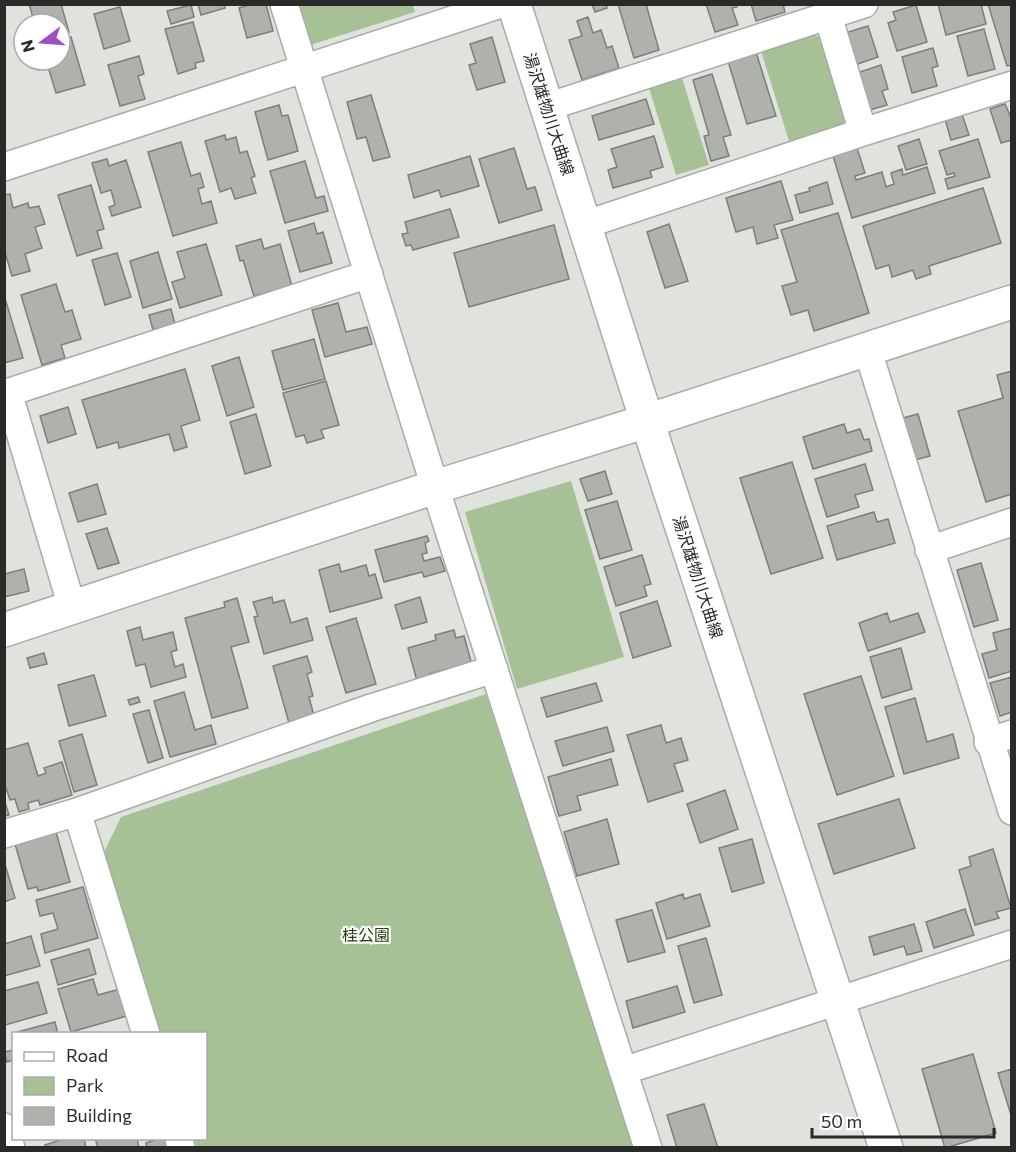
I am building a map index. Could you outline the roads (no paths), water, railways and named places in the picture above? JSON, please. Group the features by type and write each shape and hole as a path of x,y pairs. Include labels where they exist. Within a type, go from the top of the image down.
{"main road":[{"name":"湯沢雄物川大曲線","path":"514,4 647,421 886,1148"},
{"path":"4,630 435,487 647,421 1011,302"}],"street":[{"path":"284,4 435,487 648,1148"},
{"path":"4,167 501,4"},
{"path":"547,107 864,4"},
{"path":"828,16 863,132"},
{"path":"585,225 1011,85"},
{"path":"72,607 6,393 369,274"},
{"path":"867,348 929,550 1000,738 1011,811"},
{"path":"929,550 1011,522"},
{"path":"4,834 77,812 371,708 494,669"},
{"path":"77,812 145,1032"},
{"path":"623,1071 1011,944"},
{"path":"4,1127 11,1148"}],"park label":[{"name":"桂公園","path":"366,935"}]}
